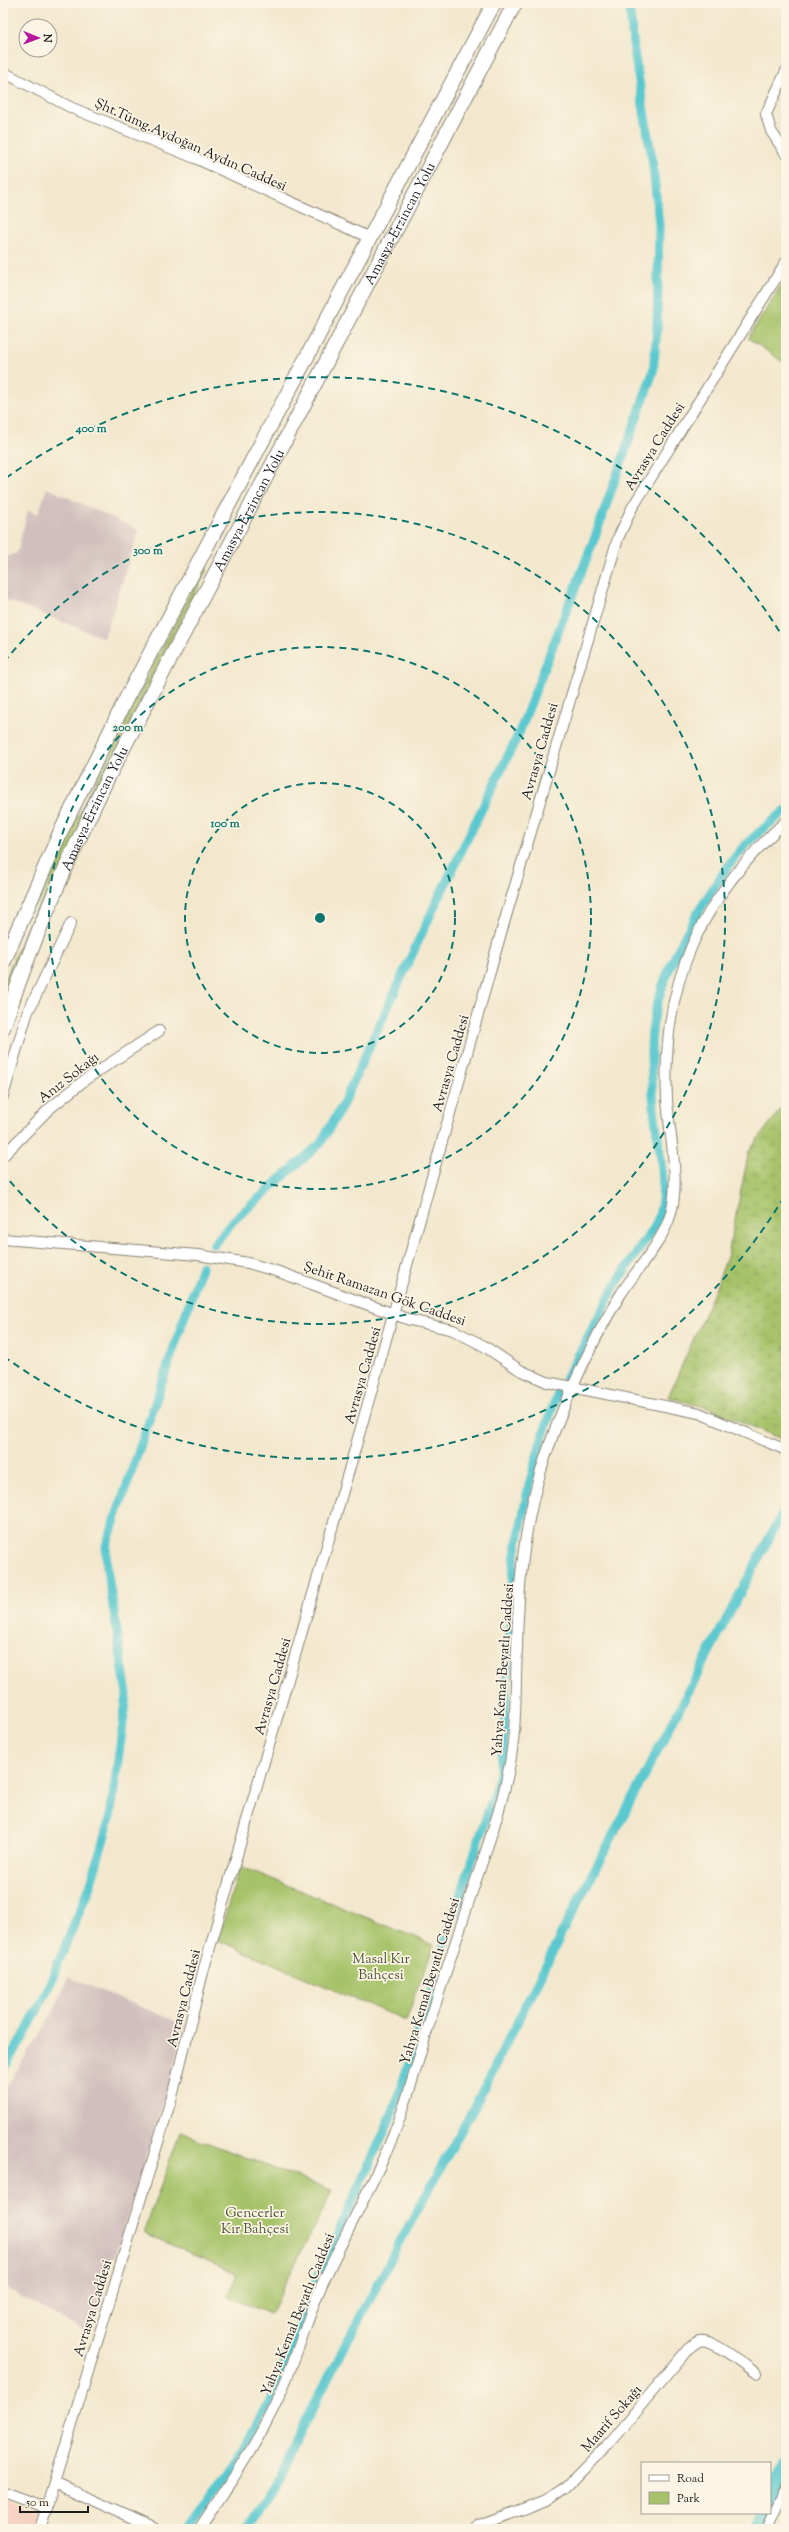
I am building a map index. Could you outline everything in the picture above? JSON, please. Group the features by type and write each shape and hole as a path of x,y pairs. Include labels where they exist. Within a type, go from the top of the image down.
{"highway":[{"name":"Amasya-Erzincan Yolu","path":"3,963 60,833 127,697 494,3"},
{"name":"Amasya-Erzincan Yolu","path":"3,1028 17,984 51,901 107,779 516,3"}],"street":[{"path":"786,71 766,114 771,131 786,154"},
{"name":"Şht.Tümg.Aydoğan Aydın Caddesi","path":"3,72 72,108 196,158 370,238"},
{"name":"Avrasya Caddesi","path":"40,2529 173,2092 204,1968 393,1314 503,925 621,532 636,501 786,262"},
{"name":"Yahya Kemal Beyatlı Caddesi","path":"199,2529 250,2451 280,2394 318,2294 387,2149 414,2076 504,1791 514,1737 519,1608 527,1530 540,1472 573,1388 604,1323 634,1274 654,1247 670,1216 675,1188 667,1100 667,1047 669,1019 682,970 703,921 725,886 743,862 786,821"},
{"path":"3,1096 27,1014 71,923"},
{"name":"Anız Sokağı","path":"3,1156 49,1109 86,1079 159,1030"},
{"name":"Şehit Ramazan Gök Caddesi","path":"3,1240 78,1244 229,1259 279,1272 393,1314 453,1330 484,1346 520,1370 547,1382 699,1413 786,1450"},
{"name":"Maarif Sokağı","path":"476,2529 479,2525 546,2500 567,2486 610,2442 689,2348 700,2341 708,2341 716,2345 756,2373"},
{"path":"54,2482 157,2529"},
{"path":"766,2529 786,2486"},
{"path":"3,2492 47,2508"}],"shaded area":[{"path":"47,488 139,530 104,638 3,599 3,558 17,553 28,510 38,514"},
{"path":"68,1977 185,2025 171,2078 90,2334 3,2287 3,2092 54,2011"},
{"path":"3,2497 40,2512 35,2529 3,2529"}],"green space":[{"path":"786,278 786,364 748,338"},
{"path":"203,567 207,569 127,728 3,1005 3,984 63,845"},
{"path":"786,1102 786,1441 711,1409 668,1397 714,1292 728,1254 749,1151"},
{"name":"Masal Kır Bahçesi","path":"240,1866 434,1945 406,2021 218,1940"},
{"name":"Gencerler Kır Bahçesi","path":"180,2132 332,2191 270,2314 229,2296 236,2273 144,2233"}],"waterway":[{"path":"214,1244 233,1221 320,1144 341,1108 435,905 519,733 595,537 653,372 657,330 659,225 653,165 634,51 629,3"},
{"path":"189,2529 248,2442 271,2400 311,2293 393,2112 422,2023 442,1951 497,1785 503,1748 514,1559 529,1485 542,1438 555,1400 614,1287 656,1224 660,1210 663,1181 654,1107 651,1048 653,1024 660,994 667,974 687,932 723,873 746,844 786,810"},
{"path":"3,2069 24,2036 44,1997 90,1886 110,1818 127,1695 107,1568 106,1546 202,1266"},
{"path":"249,2529 395,2251 480,2096 570,1917 786,1506"},
{"path":"771,2497 786,2465"},
{"path":"756,2529 764,2514"}]}
